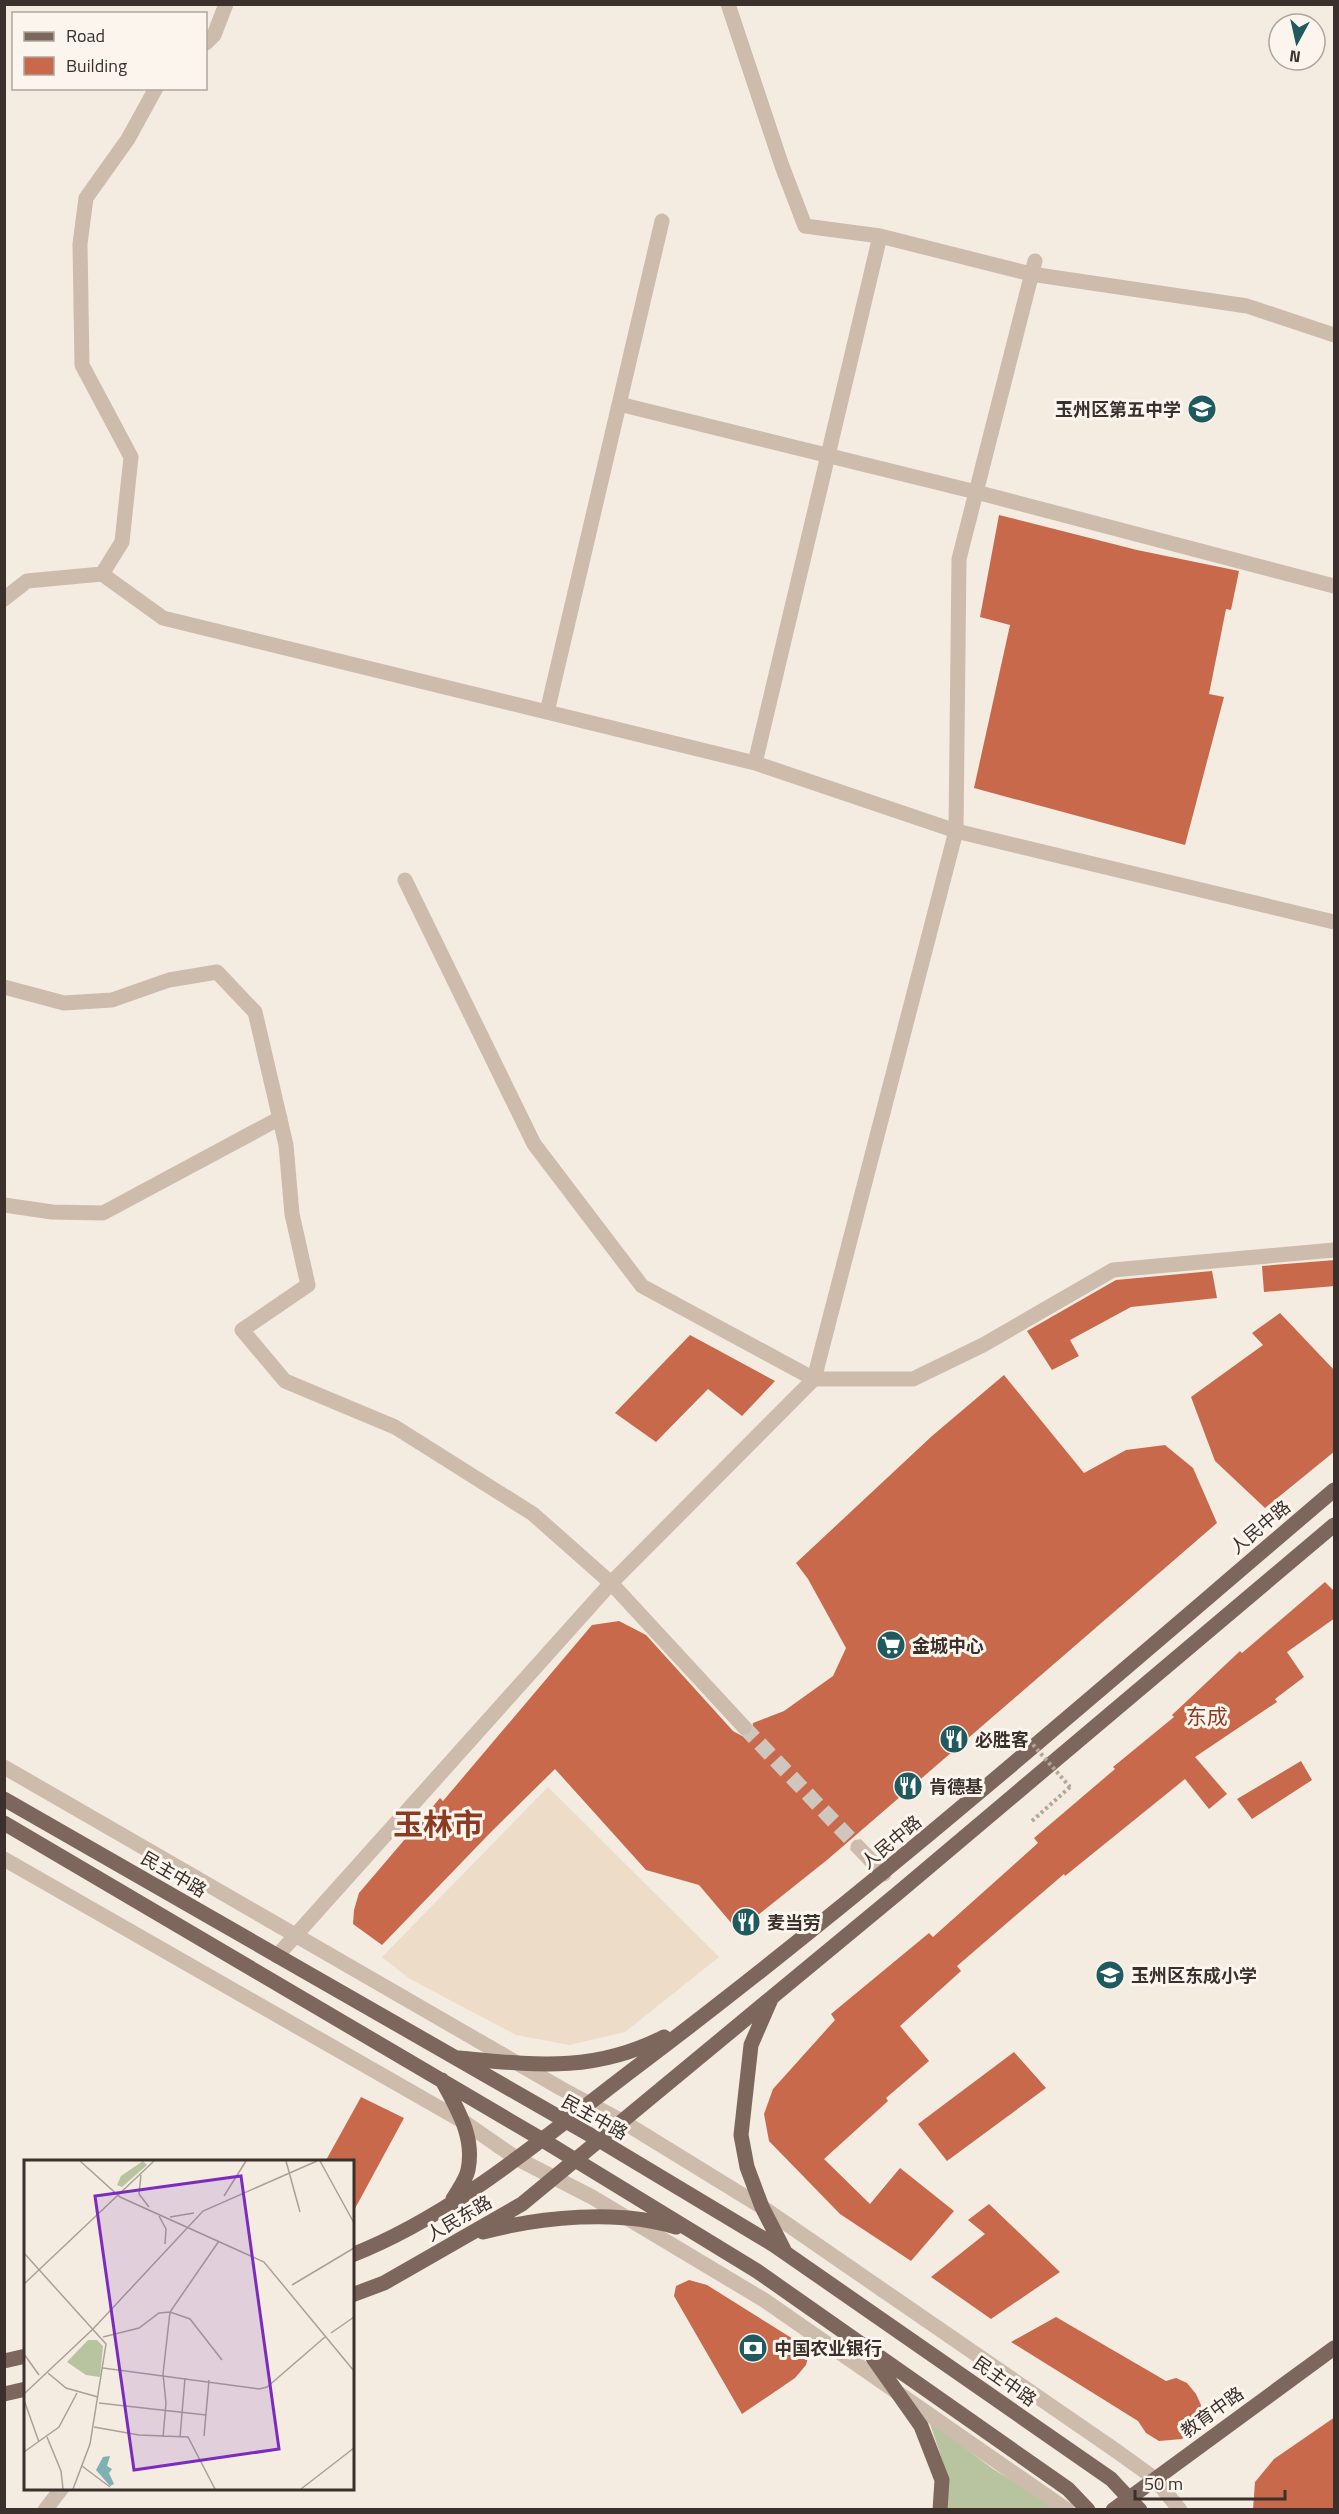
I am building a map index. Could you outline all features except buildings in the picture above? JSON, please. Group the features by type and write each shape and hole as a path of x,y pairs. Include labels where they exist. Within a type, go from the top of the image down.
{"main road":[{"name":"人民中路","path":"541,2139 699,2020 884,1874 1335,1490"},
{"path":"576,2160 1335,1525"},
{"name":"民主中路","path":"4,1799 599,2140 785,2253 1111,2478 1140,2510"},
{"path":"4,1823 442,2080 757,2271 1068,2489 1088,2510"},
{"path":"772,1996 751,2045 741,2134 747,2167 762,2207 785,2253"},
{"path":"453,2057 542,2066 603,2060 637,2051 699,2020"},
{"path":"442,2080 464,2122 469,2143 468,2171 452,2202"},
{"name":"人民东路","path":"354,2254 384,2243 452,2202 541,2139"},
{"name":"人民东路","path":"354,2294 384,2283 522,2204 576,2160"},
{"path":"466,2236 514,2224 571,2217 629,2219 666,2224 693,2232"},
{"path":"866,2348 921,2426 942,2480 940,2510"},
{"name":"教育中路","path":"1113,2510 1335,2348"},
{"path":"4,2361 24,2356"},
{"path":"4,2394 24,2389"}],"street":[{"path":"207,42 214,35 226,4"},
{"path":"728,4 778,156 805,226 880,236 1247,306 1335,335"},
{"path":"102,574 122,542 130,457 82,365 80,244 86,198 128,140 155,90"},
{"path":"547,712 662,221"},
{"path":"755,763 880,236"},
{"path":"278,1956 611,1583 814,1379 956,831 959,559 1033,267"},
{"path":"619,404 975,492 1335,586"},
{"path":"4,599 27,581 102,574 163,618 755,763 956,831 1335,922"},
{"path":"405,880 534,1143 642,1286 814,1379 913,1379 983,1345 1113,1270 1335,1250"},
{"path":"4,987 64,1002 112,1000 169,980 217,972 255,1012 286,1144 292,1214 308,1285 242,1330 285,1381 395,1427 533,1514 611,1583 744,1726"},
{"path":"4,1205 52,1212 103,1213 280,1118"},
{"path":"4,1767 518,2064 622,2121 762,2207 1154,2478 1180,2510"},
{"path":"858,1847 884,1874"},
{"path":"4,1859 464,2122 516,2158 555,2177 629,2219 764,2300 1067,2510"},
{"path":"45,2510 60,2490"}],"path":[{"path":"1021,1731 1070,1787 1032,1821"}],"green space":[{"path":"929,2421 993,2469 1050,2503 1055,2509 947,2509 947,2474"}],"shaded area":[{"path":"548,1787 719,1957 625,2032 569,2045 516,2035 410,1979 382,1957"}],"tunnel":[{"path":"744,1727 858,1847"}],"place":[{"name":"玉州区第五中学","path":"1202,409"},
{"name":"金城中心","path":"891,1645"},
{"name":"必胜客","path":"954,1739"},
{"name":"肯德基","path":"908,1786"},
{"name":"麦当劳","path":"746,1922"},
{"name":"玉州区东成小学","path":"1110,1975"},
{"name":"中国农业银行","path":"753,2348"}],"district":[{"name":"东成","path":"1207,1716"},
{"name":"玉林市","path":"438,1824"}]}
